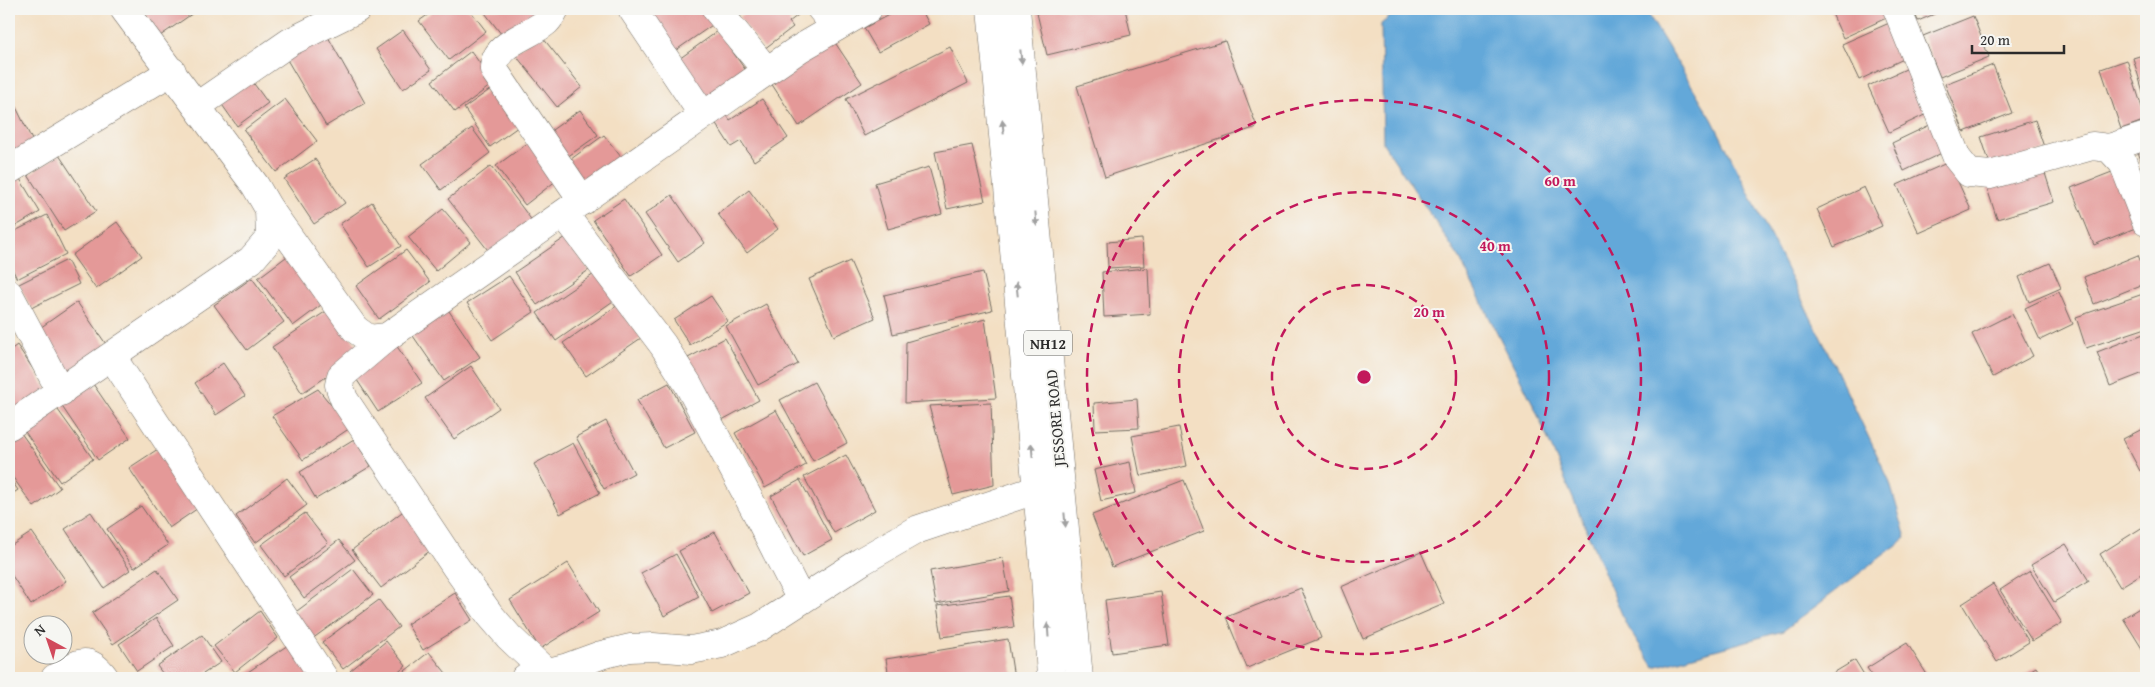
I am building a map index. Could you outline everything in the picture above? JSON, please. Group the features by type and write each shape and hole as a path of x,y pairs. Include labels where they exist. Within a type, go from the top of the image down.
{"main road":[{"path":"124,9 256,185 269,209 355,329 369,339 387,337"},
{"path":"197,106 290,42 357,9"},
{"path":"556,9 547,21 501,50 494,60 494,70 573,208 688,384 756,510 801,600"},
{"path":"632,9 703,115"},
{"path":"716,9 767,71"},
{"path":"868,9 828,18 767,71 387,337 341,376 339,385 344,399 449,558 536,676 601,655 630,648 653,646 691,650 722,644 760,627 895,540 916,530 1062,482"},
{"name":"NH12","path":"991,9 1045,576 1051,678"},
{"name":"JESSORE ROAD","path":"1016,9 1079,678"},
{"path":"1897,9 1957,158 1969,173 1990,175 2092,146 2109,148 2146,136"},
{"path":"9,170 172,72"},
{"path":"2109,148 2123,163 2146,222"},
{"path":"9,426 251,260 270,238 269,209"},
{"path":"9,294 61,392"},
{"path":"112,357 324,678"},
{"path":"56,678 75,665 86,662 94,665 105,678"}],"water":[{"path":"1400,9 1645,9 1712,119 1826,348 1889,480 1906,538 1783,631 1654,667 1626,624 1534,406 1460,259 1383,143 1381,24"}],"building":[{"path":"142,9 199,9 160,36"},
{"path":"436,9 469,9 486,31 449,60 419,21"},
{"path":"482,9 531,9 535,15 505,39"},
{"path":"661,9 709,9 718,21 672,53 647,18"},
{"path":"750,9 799,9 802,12 789,22 793,27 764,49 739,17"},
{"path":"900,9 921,9 929,24 878,52 864,28"},
{"path":"1036,9 1125,9 1131,35 1047,55"},
{"path":"1830,9 1893,9 1895,14 1843,38"},
{"path":"1913,9 1946,9 1918,21"},
{"path":"1973,16 1989,57 1940,77 1923,36"},
{"path":"1896,20 1912,55 1859,80 1842,44"},
{"path":"403,30 431,70 403,89 376,49"},
{"path":"718,31 749,75 710,103 679,59"},
{"path":"539,33 582,87 557,107 514,53"},
{"path":"327,35 365,103 326,126 286,58"},
{"path":"834,41 862,83 799,126 771,83"},
{"path":"1225,41 1257,127 1105,177 1077,86"},
{"path":"950,47 968,83 864,136 846,99"},
{"path":"471,51 494,83 455,112 432,81"},
{"path":"2146,54 2146,102 2133,58"},
{"path":"2127,60 2146,120 2121,129 2101,69"},
{"path":"1915,65 1935,110 1889,132 1868,86"},
{"path":"1993,65 2012,113 1964,132 1945,84"},
{"path":"249,77 268,103 237,126 218,99"},
{"path":"495,86 522,124 490,147 464,108"},
{"path":"285,99 317,141 276,172 244,130"},
{"path":"762,99 788,138 754,161 741,141 731,147 715,122 726,114 730,120"},
{"path":"16,107 35,146 9,159 9,111"},
{"path":"580,110 598,135 563,160 545,135"},
{"path":"2035,120 2045,150 1991,167 1981,137"},
{"path":"1934,123 1946,151 1904,171 1892,143"},
{"path":"472,128 490,153 441,190 422,164"},
{"path":"604,135 621,157 584,184 567,162"},
{"path":"529,142 557,180 525,205 496,166"},
{"path":"972,145 985,201 947,209 935,152"},
{"path":"2146,149 2146,175 2138,152"},
{"path":"59,155 96,211 64,231 28,175"},
{"path":"315,159 345,203 314,224 284,179"},
{"path":"1949,162 1971,210 1919,233 1897,185"},
{"path":"491,166 533,222 491,254 448,199"},
{"path":"929,167 942,214 888,229 875,183"},
{"path":"2044,170 2054,202 1997,219 1987,188"},
{"path":"2117,170 2140,226 2094,245 2071,188"},
{"path":"17,174 40,212 9,230 9,179"},
{"path":"1864,187 1882,226 1834,247 1817,209"},
{"path":"749,190 778,229 747,253 718,214"},
{"path":"672,195 705,243 678,262 645,214"},
{"path":"624,199 662,255 631,276 593,220"},
{"path":"372,202 401,246 369,267 340,224"},
{"path":"443,209 471,242 436,271 408,237"},
{"path":"47,215 66,254 17,279 9,262 9,234"},
{"path":"117,222 142,256 96,289 72,255"},
{"path":"566,237 589,270 537,305 515,272"},
{"path":"1142,239 1144,266 1108,268 1107,242"},
{"path":"406,250 430,282 379,319 356,286"},
{"path":"290,254 325,302 293,326 258,278"},
{"path":"2138,255 2146,275 2146,283 2094,304 2084,277"},
{"path":"67,260 79,284 31,308 19,284"},
{"path":"850,261 875,318 834,336 809,279"},
{"path":"2050,263 2061,288 2029,302 2019,277"},
{"path":"1148,268 1150,314 1104,317 1102,272"},
{"path":"597,272 616,299 556,341 537,313"},
{"path":"983,272 992,310 893,334 884,295"},
{"path":"509,276 534,312 492,340 467,303"},
{"path":"252,278 284,322 247,350 214,305"},
{"path":"2059,292 2073,324 2040,340 2025,308"},
{"path":"2146,293 2146,328 2086,348 2076,317"},
{"path":"711,296 728,321 690,345 674,320"},
{"path":"77,302 108,347 67,375 37,330"},
{"path":"766,304 798,364 758,385 726,326"},
{"path":"618,305 641,338 586,376 563,343"},
{"path":"331,308 362,353 302,393 272,347"},
{"path":"447,308 480,357 444,381 411,333"},
{"path":"2012,314 2033,356 1993,377 1972,334"},
{"path":"985,319 996,398 905,403 906,342"},
{"path":"2146,333 2146,372 2110,386 2097,352"},
{"path":"725,338 759,400 722,420 688,358"},
{"path":"17,345 47,390 9,415 9,351"},
{"path":"396,345 422,383 378,412 353,374"},
{"path":"223,363 245,396 216,415 195,383"},
{"path":"471,366 499,408 454,439 425,398"},
{"path":"91,381 130,438 98,460 59,402"},
{"path":"814,382 847,443 813,461 780,400"},
{"path":"669,383 695,432 664,448 637,400"},
{"path":"318,389 350,428 303,460 272,416"},
{"path":"1137,399 1139,428 1095,430 1094,403"},
{"path":"53,403 93,459 60,482 21,426"},
{"path":"991,403 994,485 953,495 929,406"},
{"path":"776,410 806,465 765,488 735,433"},
{"path":"606,421 634,473 604,489 576,437"},
{"path":"1179,427 1187,466 1140,476 1132,436"},
{"path":"2146,427 2146,468 2140,471 2123,439"},
{"path":"21,433 60,488 34,507 9,472 9,442"},
{"path":"354,439 371,466 316,499 300,472"},
{"path":"573,443 600,493 560,514 534,464"},
{"path":"164,445 204,504 169,528 129,468"},
{"path":"846,455 875,510 834,533 804,477"},
{"path":"1130,462 1136,493 1101,501 1094,470"},
{"path":"9,477 18,490 9,496"},
{"path":"287,478 307,505 255,543 236,516"},
{"path":"800,480 832,540 803,556 771,496"},
{"path":"1184,480 1204,531 1112,567 1092,515"},
{"path":"141,506 168,545 134,568 107,529"},
{"path":"406,509 435,547 381,588 352,550"},
{"path":"91,512 130,570 104,588 65,529"},
{"path":"305,513 328,543 284,576 261,545"},
{"path":"2146,525 2146,571 2120,587 2100,554"},
{"path":"32,532 66,581 31,605 9,571 9,547"},
{"path":"715,532 749,593 712,613 679,551"},
{"path":"339,540 355,560 304,598 289,577"},
{"path":"2066,544 2089,581 2054,602 2031,565"},
{"path":"1421,552 1444,604 1363,639 1341,587"},
{"path":"676,554 699,597 664,616 641,573"},
{"path":"1003,558 1009,591 936,604 930,571"},
{"path":"568,563 599,612 540,649 510,600"},
{"path":"157,569 178,600 113,644 92,613"},
{"path":"353,569 373,595 312,639 293,614"},
{"path":"2030,571 2062,623 2032,641 2000,590"},
{"path":"1993,584 2029,642 1997,662 1962,604"},
{"path":"1301,588 1321,638 1247,668 1226,617"},
{"path":"1161,592 1169,645 1112,653 1105,600"},
{"path":"455,593 472,620 423,650 407,624"},
{"path":"1009,596 1014,627 942,637 937,606"},
{"path":"379,600 399,627 343,669 322,642"},
{"path":"2146,604 2146,655 2123,618"},
{"path":"260,611 278,638 235,672 214,646"},
{"path":"156,618 174,646 137,671 119,644"},
{"path":"202,635 221,662 197,678 166,678 157,666"},
{"path":"1008,639 1014,678 889,678 886,659"},
{"path":"386,641 406,666 391,678 356,678 350,671"},
{"path":"291,643 315,678 239,678"},
{"path":"1907,643 1926,673 1918,678 1874,678 1867,668"},
{"path":"429,652 450,678 396,678"},
{"path":"1855,660 1866,678 1825,678"},
{"path":"2036,667 2043,678 2018,678"}]}
